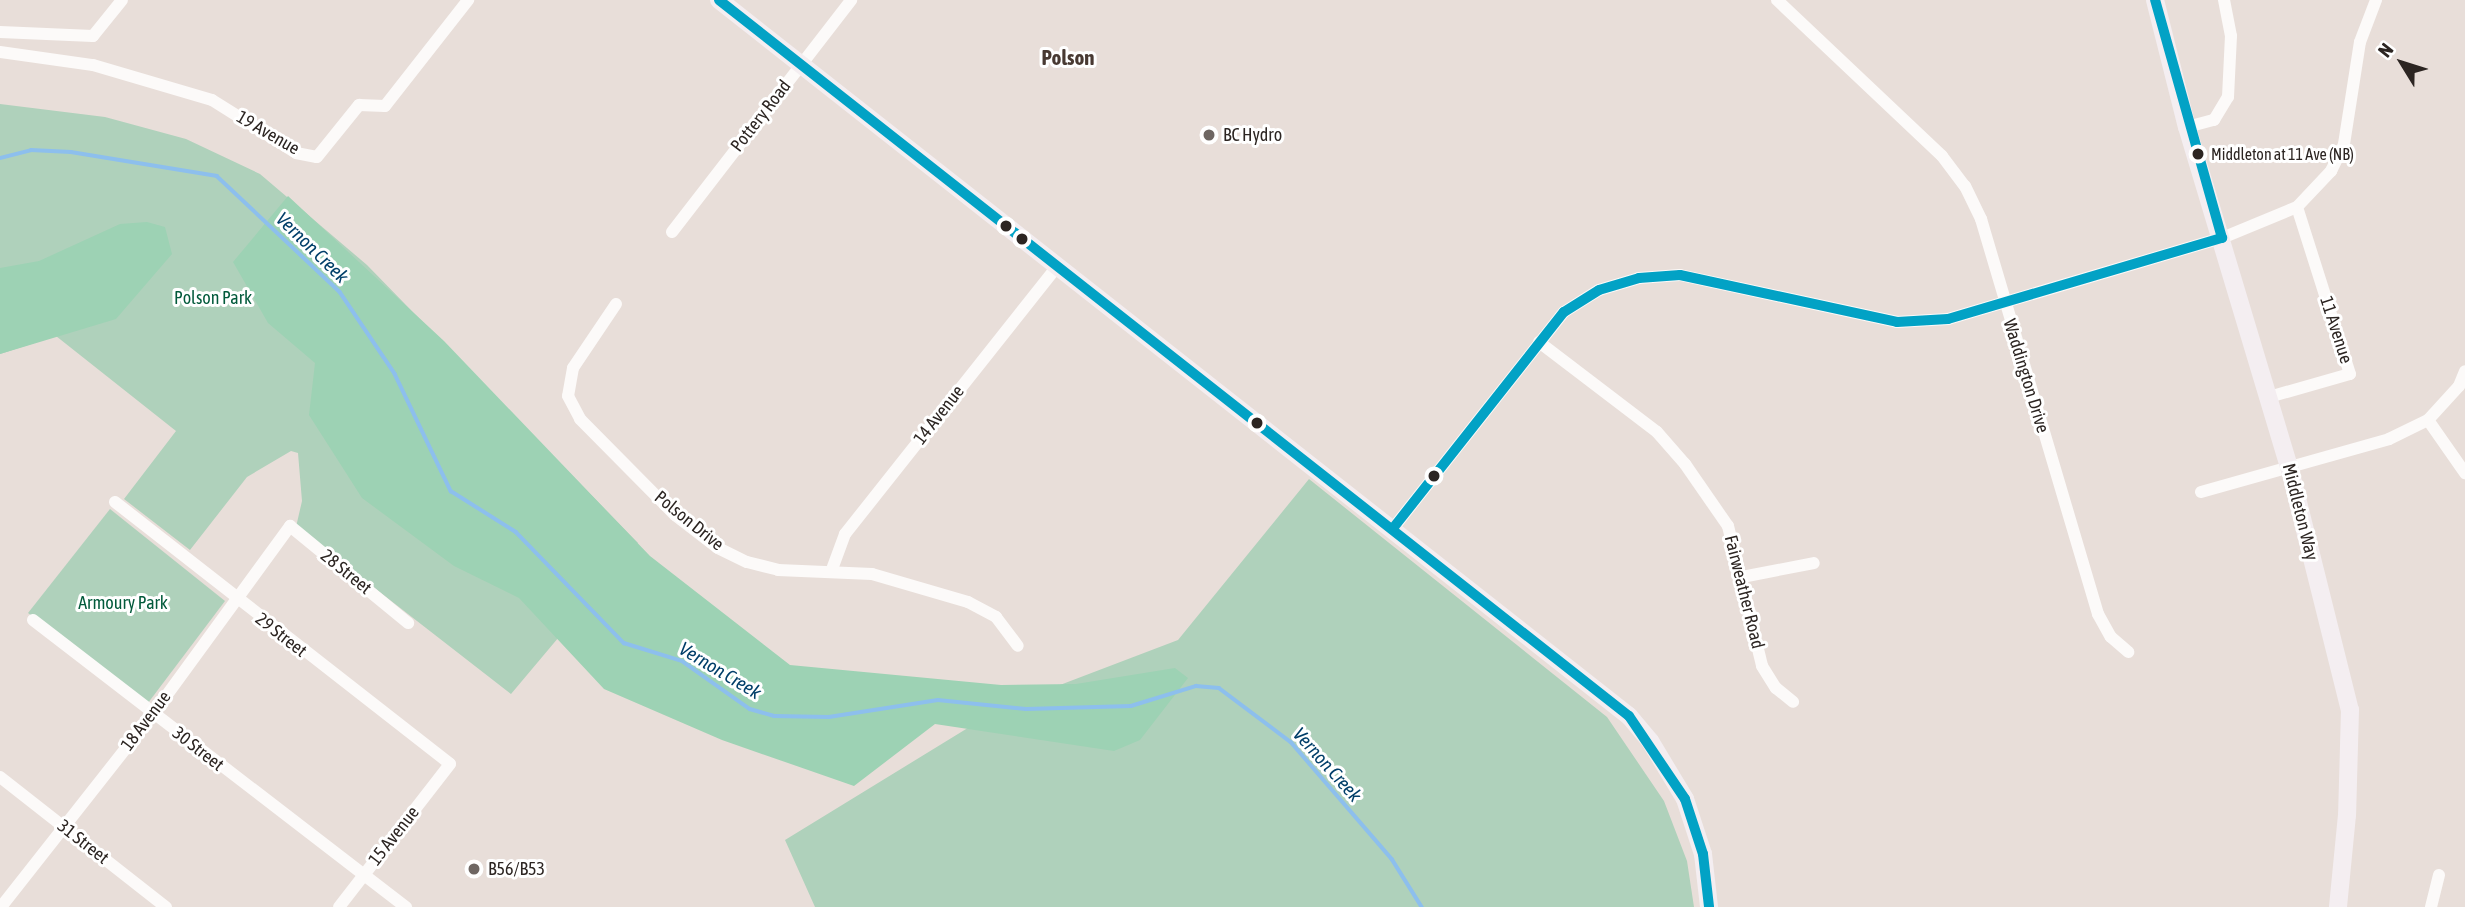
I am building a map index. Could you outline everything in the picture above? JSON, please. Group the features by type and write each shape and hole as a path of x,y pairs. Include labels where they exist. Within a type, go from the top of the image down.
{"main road":[{"path":"719,0 1581,674 1650,741 1685,799 1703,855 1709,907"},
{"name":"Middleton Way","path":"2155,0 2187,127 2290,470 2350,710 2347,816 2338,907"}],"street":[{"path":"0,32 93,36 122,0"},
{"name":"19 Avenue","path":"0,52 93,65 212,100 296,153 317,157 359,105 385,106 468,0"},
{"name":"Pottery Road","path":"672,232 851,0"},
{"name":"Waddington Drive","path":"1777,0 1942,156 1965,186 1982,219 2098,614 2111,637 2127,652"},
{"path":"2187,127 2214,120 2228,97 2231,36 2224,0"},
{"path":"1394,527 1564,312 1600,290 1639,278 1680,275 1724,281 1897,321 1948,319 2222,238 2297,207 2331,171 2344,144 2360,42 2376,0"},
{"name":"11 Avenue","path":"2269,397 2350,374 2297,207"},
{"name":"14 Avenue","path":"831,572 845,534 1058,265"},
{"name":"Polson Drive","path":"616,304 573,368 568,396 580,419 676,515 718,548 778,570 831,572 897,580 968,602 996,617 1018,646"},
{"name":"Fairweather Road","path":"1539,342 1657,432 1685,464 1728,526 1762,666 1776,688 1793,702"},
{"path":"2201,492 2290,470 2389,439 2428,420 2459,386 2465,371"},
{"path":"2428,420 2465,473"},
{"name":"29 Street","path":"115,502 237,601 450,764"},
{"name":"28 Street","path":"285,531 290,526 408,622"},
{"name":"18 Avenue","path":"1,907 153,714 285,531"},
{"path":"1742,577 1814,563"},
{"name":"30 Street","path":"33,620 362,877 406,907"},
{"name":"15 Avenue","path":"339,907 450,764"},
{"name":"31 Street","path":"0,778 166,907"},
{"path":"2431,907 2439,875"}],"green space":[{"name":"Polson Park","path":"0,104 105,117 186,139 260,174 367,265 638,543 511,694 296,527 302,501 298,453 291,451 247,477 190,550 124,499 176,431 56,336 0,354"},
{"path":"288,196 444,341 650,556 790,665 1001,685 1076,684 1175,668 1188,678 1140,740 1114,751 935,724 854,786 722,740 604,689 519,598 454,566 362,498 309,415 315,363 268,323 233,262"},
{"path":"147,222 165,227 172,254 116,319 0,354 0,268 39,261 120,224"},
{"path":"1309,479 1607,717 1664,801 1687,861 1694,907 815,907 785,840 1002,707 1178,640"},
{"name":"Armoury Park","path":"110,509 225,601 148,703 28,613"}],"waterway":[{"name":"Vernon Creek","path":"0,158 31,150 71,152 217,176 340,292 395,374 451,491 516,532 624,643 682,661 750,709 774,716 829,717 938,700 1026,709 1131,706 1196,686 1219,688 1291,742 1392,859 1422,907"}],"transit line":[{"path":"719,0 1629,716 1685,799 1703,854 1709,907"},
{"path":"1394,527 1564,312 1599,290 1639,278 1680,275 1897,322 1948,319 2222,238 2155,0"}],"place":[{"name":"BC Hydro","path":"1209,135"},
{"name":"Middleton at 11 Ave (NB)","path":"2198,154"},
{"name":"B56/B53","path":"474,869"}],"district":[{"name":"Polson","path":"1068,57"}]}
